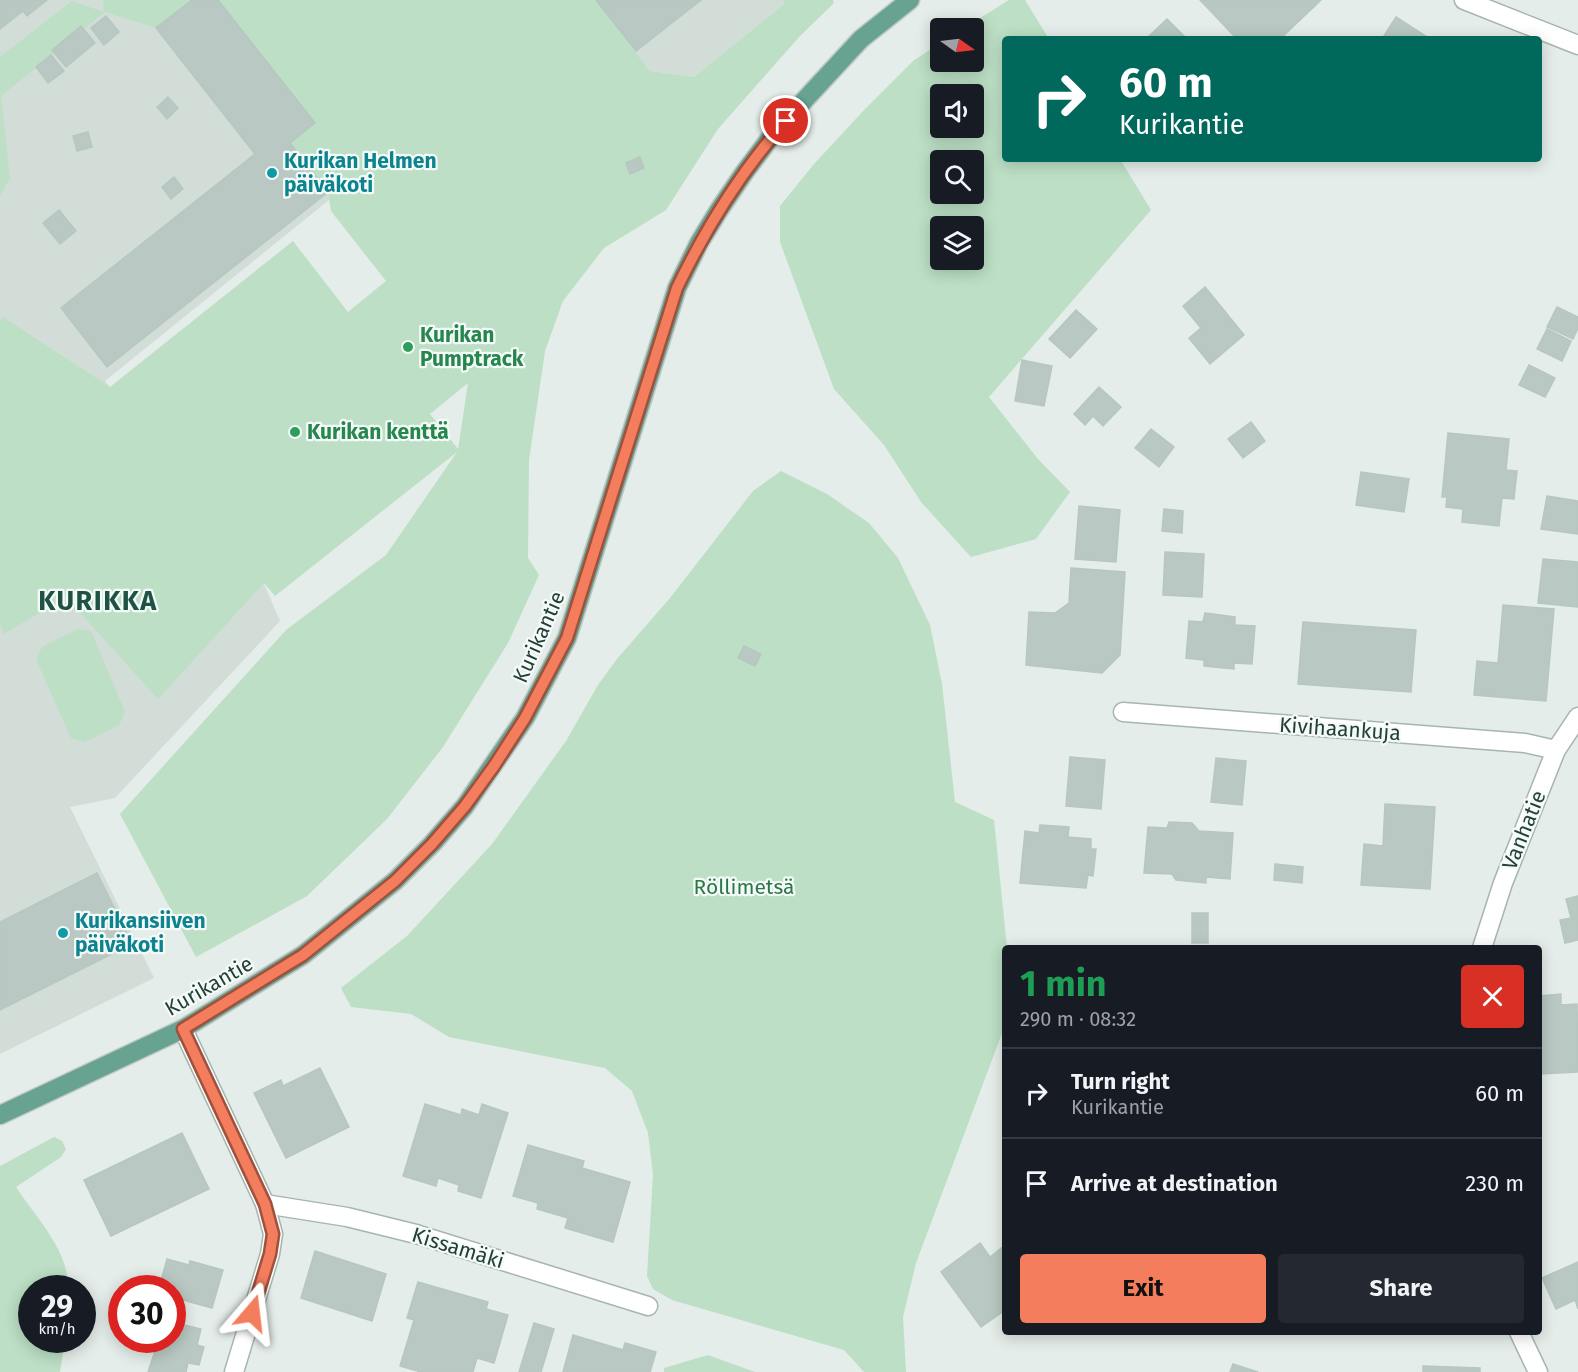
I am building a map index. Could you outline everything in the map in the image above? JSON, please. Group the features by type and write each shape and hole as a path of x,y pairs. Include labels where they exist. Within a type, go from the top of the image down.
{"main road":[{"name":"Kurikantie","path":"0,1115 183,1029 303,955 395,881 439,837 465,806 525,718 567,638 677,288 699,243 744,173 774,133 861,39 910,0"}],"street":[{"path":"1464,0 1578,45"},
{"name":"Kivihaankuja","path":"1123,712 1525,743 1556,750"},
{"name":"Vanhatie","path":"1483,945 1503,883 1556,750 1578,717"},
{"path":"183,1029 265,1204 273,1234 270,1254 234,1372"},
{"name":"Kissamäki","path":"265,1204 347,1217 416,1234 648,1306"},
{"path":"1520,1335 1538,1372"}],"shaded area":[{"path":"0,0 221,0 340,152 334,196 105,381 264,584 280,621 115,798 70,807 154,978 0,1054"},
{"path":"596,0 784,0 784,4 694,77 650,71"}],"green space":[{"path":"103,0 192,0 156,28 105,12 1,96 10,178 0,196 0,57 72,1 104,12"},
{"path":"218,0 596,0 650,71 694,77 784,4 784,0 833,0 834,3 800,36 718,129 666,210 604,248 563,301 545,351 529,460 528,558 539,575 508,643 443,747 387,819 307,896 196,957 120,814 286,630 386,555 457,452 275,596 264,583 158,699 66,597 4,634 0,624 0,320 3,317 110,387 293,241 348,312 386,281 331,211 328,192 290,143 315,122","holes":["468,383 458,450 430,414"]},
{"path":"1009,0 1025,0 1047,36 1002,36 1002,162 1122,162 1151,210 989,397 1038,459 1070,492 1036,539 971,557 921,502 884,445 834,389 780,242 780,206 814,164 913,61 930,50 930,72 984,72 984,18 980,18"},
{"name":"Röllimetsä","path":"781,471 827,494 869,523 898,558 930,625 942,684 955,802 994,820 1007,945 1002,945 1002,1033 916,1263 903,1317 906,1372 864,1372 844,1350 672,1300 653,1289 647,1276 653,1175 648,1133 632,1091 605,1068 449,1037 411,1014 351,1007 341,988 407,936 492,844 566,741 598,685 617,659 670,598 753,491"},
{"path":"78,629 91,631 125,712 119,725 85,742 71,738 36,659 42,647"},
{"path":"54,1137 62,1141 66,1149 61,1157 16,1187 50,1235 67,1275 18,1275 18,1353 63,1353 60,1372 0,1372 0,1166"},
{"path":"708,1355 755,1372 664,1372 664,1368"}],"building":[{"path":"0,0 47,0 27,16 23,11 0,29"},
{"name":"Kurikan Helmen päiväkoti","path":"192,0 218,0 315,123 290,143 328,192 107,367 61,308 255,154 156,28"},
{"path":"596,0 701,0 636,51"},
{"path":"1200,0 1321,0 1283,36 1234,36"},
{"path":"106,16 119,32 104,45 91,28"},
{"path":"1396,17 1425,36 1384,36"},
{"path":"1167,19 1184,36 1149,36"},
{"path":"81,26 95,43 66,67 52,50"},
{"path":"51,55 64,71 48,83 36,67"},
{"path":"168,97 178,108 167,119 157,107"},
{"path":"88,132 92,147 77,151 73,136"},
{"path":"640,157 644,168 630,174 626,163"},
{"path":"174,177 183,189 171,199 162,187"},
{"path":"59,210 76,231 60,244 43,223"},
{"path":"1205,287 1244,335 1210,364 1189,338 1201,328 1183,306"},
{"path":"1557,307 1578,317 1578,328 1573,339 1547,327"},
{"path":"1076,310 1097,329 1070,358 1049,339"},
{"path":"1547,329 1571,341 1562,361 1537,349"},
{"path":"1022,360 1052,366 1044,406 1015,401"},
{"path":"1529,365 1555,378 1545,397 1519,385"},
{"path":"1099,387 1121,407 1103,426 1093,416 1085,425 1074,414"},
{"path":"1251,422 1265,441 1243,458 1228,439"},
{"path":"1151,429 1174,447 1159,467 1135,448"},
{"path":"1448,433 1509,439 1506,470 1517,471 1514,499 1502,498 1499,526 1462,522 1463,509 1446,507 1447,497 1442,497"},
{"path":"1361,472 1409,479 1404,512 1356,505"},
{"path":"1547,496 1578,501 1578,534 1541,529"},
{"path":"1079,506 1120,510 1116,562 1075,559"},
{"path":"1164,509 1183,511 1182,533 1162,531"},
{"path":"1165,552 1204,554 1202,597 1163,595"},
{"path":"1543,559 1578,562 1578,607 1538,603"},
{"path":"1071,568 1125,572 1120,655 1102,673 1026,665 1029,612 1055,613 1069,603"},
{"path":"1503,605 1554,609 1546,701 1474,695 1477,661 1498,663"},
{"path":"1205,613 1235,617 1235,625 1255,626 1252,664 1234,663 1234,669 1204,666 1204,660 1186,658 1189,621 1203,622"},
{"path":"1303,622 1416,630 1411,692 1298,684"},
{"path":"744,646 761,654 755,666 738,658"},
{"path":"1070,757 1105,760 1101,809 1066,806"},
{"path":"1216,758 1246,761 1242,805 1211,802"},
{"path":"1385,804 1435,807 1430,889 1361,885 1364,844 1383,846"},
{"path":"1169,822 1192,823 1199,831 1233,833 1230,879 1206,877 1206,883 1176,880 1172,874 1144,873 1148,827 1167,828"},
{"path":"1040,825 1069,827 1068,837 1091,839 1091,849 1096,849 1093,876 1088,875 1086,888 1020,883 1025,831 1039,833"},
{"path":"1275,864 1303,867 1302,883 1274,880"},
{"name":"Kurikansiiven päiväkoti","path":"97,873 132,944 0,1010 0,922"},
{"path":"1578,896 1578,940 1565,943 1560,920 1571,918 1566,899"},
{"path":"1192,913 1208,913 1208,943 1192,943"},
{"path":"1561,994 1561,1005 1577,1004 1578,1072 1542,1074 1542,996"},
{"path":"320,1068 349,1127 286,1158 254,1093 281,1080 283,1086"},
{"path":"425,1104 461,1115 462,1109 479,1115 482,1104 508,1113 481,1198 458,1191 459,1185 438,1178 436,1186 403,1176"},
{"path":"182,1133 209,1189 111,1236 84,1180"},
{"path":"528,1145 584,1161 582,1168 630,1182 613,1242 565,1228 568,1218 537,1209 538,1203 513,1196"},
{"path":"980,1243 990,1257 1002,1247 1002,1312 981,1327 941,1272"},
{"path":"315,1251 386,1274 372,1321 301,1298"},
{"path":"167,1259 189,1265 190,1261 223,1270 212,1308 186,1301 186,1275 163,1275"},
{"path":"1578,1262 1578,1309 1575,1300 1556,1309 1542,1278"},
{"path":"418,1282 488,1302 486,1309 508,1315 494,1363 477,1358 473,1372 421,1372 400,1366 414,1320 407,1318"},
{"path":"534,1323 554,1329 541,1372 519,1372"},
{"path":"186,1325 201,1329 197,1345 204,1347 199,1365 188,1363 186,1372 148,1372 154,1353 186,1353"},
{"path":"573,1335 623,1350 625,1343 656,1352 650,1372 563,1372"},
{"path":"1233,1364 1258,1372 1230,1372"},
{"path":"1423,1366 1480,1368 1480,1372 1423,1372"}],"place":[{"name":"Kurikan Helmen päiväkoti","path":"272,173"},
{"name":"Kurikan Pumptrack","path":"408,347"},
{"name":"Kurikan kenttä","path":"295,432"},
{"name":"Kurikansiiven päiväkoti","path":"63,933"}],"district":[{"name":"KURIKKA","path":"98,601"}],"route":[{"path":"252,1313 270,1254 273,1234 265,1204 183,1029 303,955 395,881 432,844 465,806 494,766 525,718 567,638 677,288 699,243 719,210 774,133 786,121"}]}
